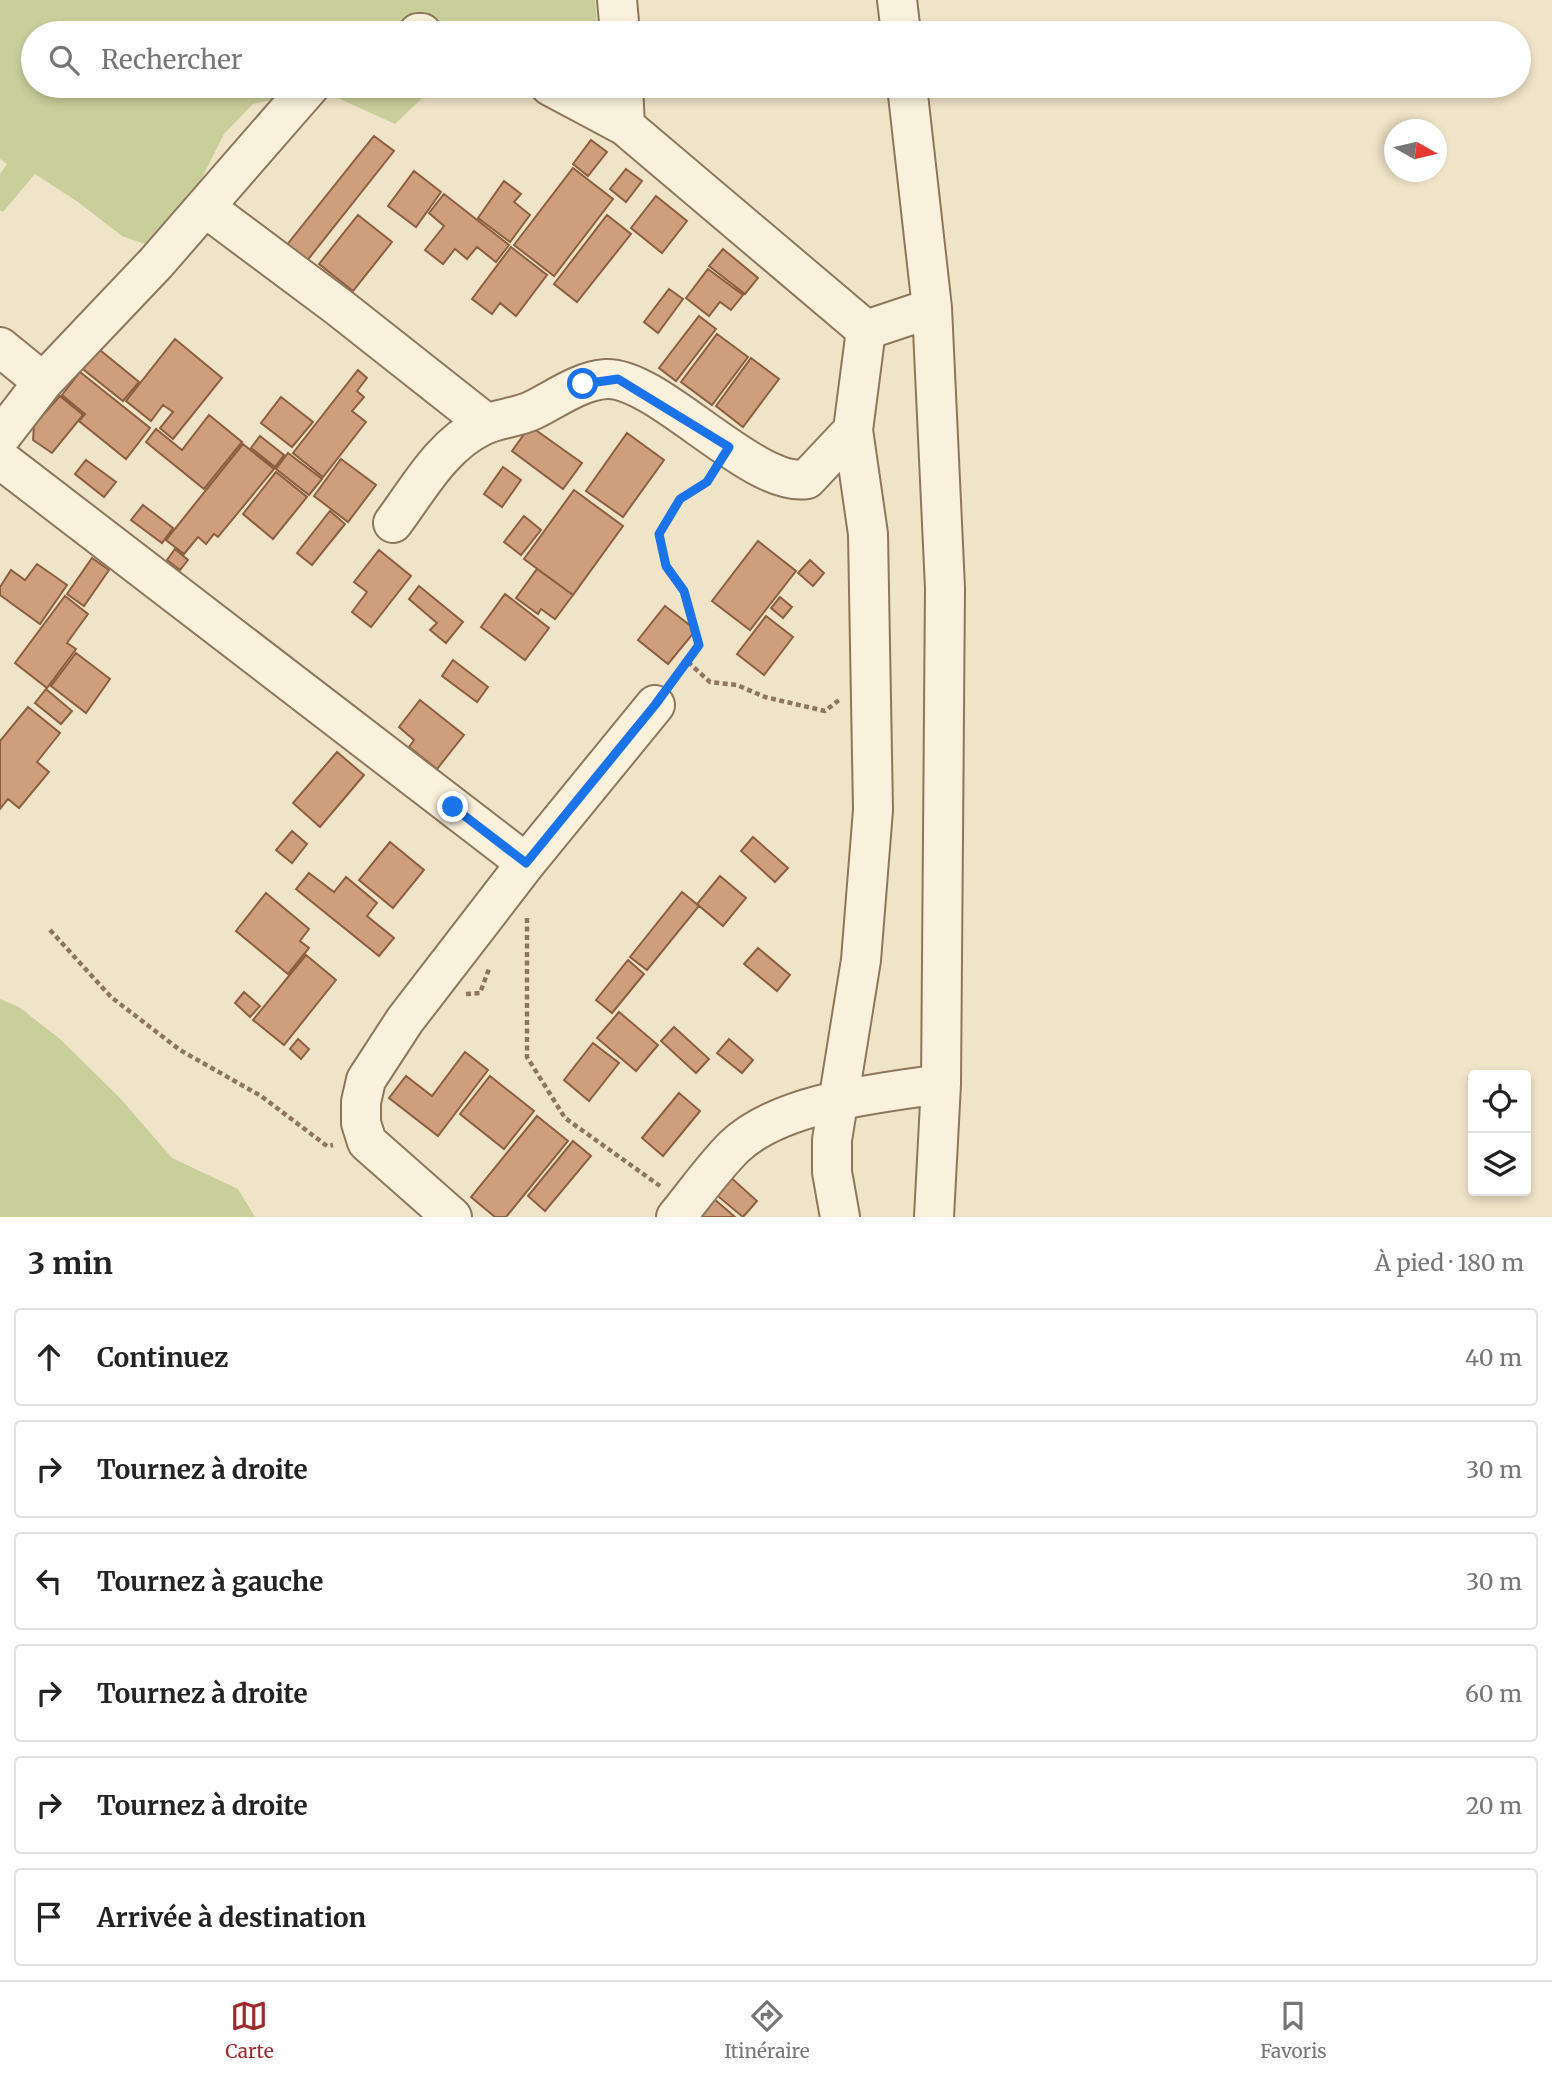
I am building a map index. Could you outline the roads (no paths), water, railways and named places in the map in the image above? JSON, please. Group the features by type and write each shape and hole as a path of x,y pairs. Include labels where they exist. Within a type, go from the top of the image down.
{"street":[{"path":"617,0 619,21"},
{"path":"897,0 900,21"},
{"path":"0,438 43,382 205,208 300,98"},
{"path":"572,98 625,126 866,330"},
{"path":"624,98 625,126"},
{"path":"908,98 932,308 945,588 941,1084 934,1217"},
{"path":"205,208 340,308 487,424"},
{"path":"866,330 932,308"},
{"path":"839,1217 831,1172 837,1099 861,960 873,810 868,534 853,430 866,330"},
{"path":"0,347 43,382"},
{"path":"393,523 451,447 466,434 487,424 530,412 583,384 618,379 729,447 786,479 797,481 807,479 853,430"},
{"path":"0,459 526,863"},
{"path":"452,1217 367,1142 361,1123 361,1102 366,1080 405,1020 526,863 655,705"},
{"path":"681,1211 734,1147 751,1134 837,1099 941,1084"}]}
